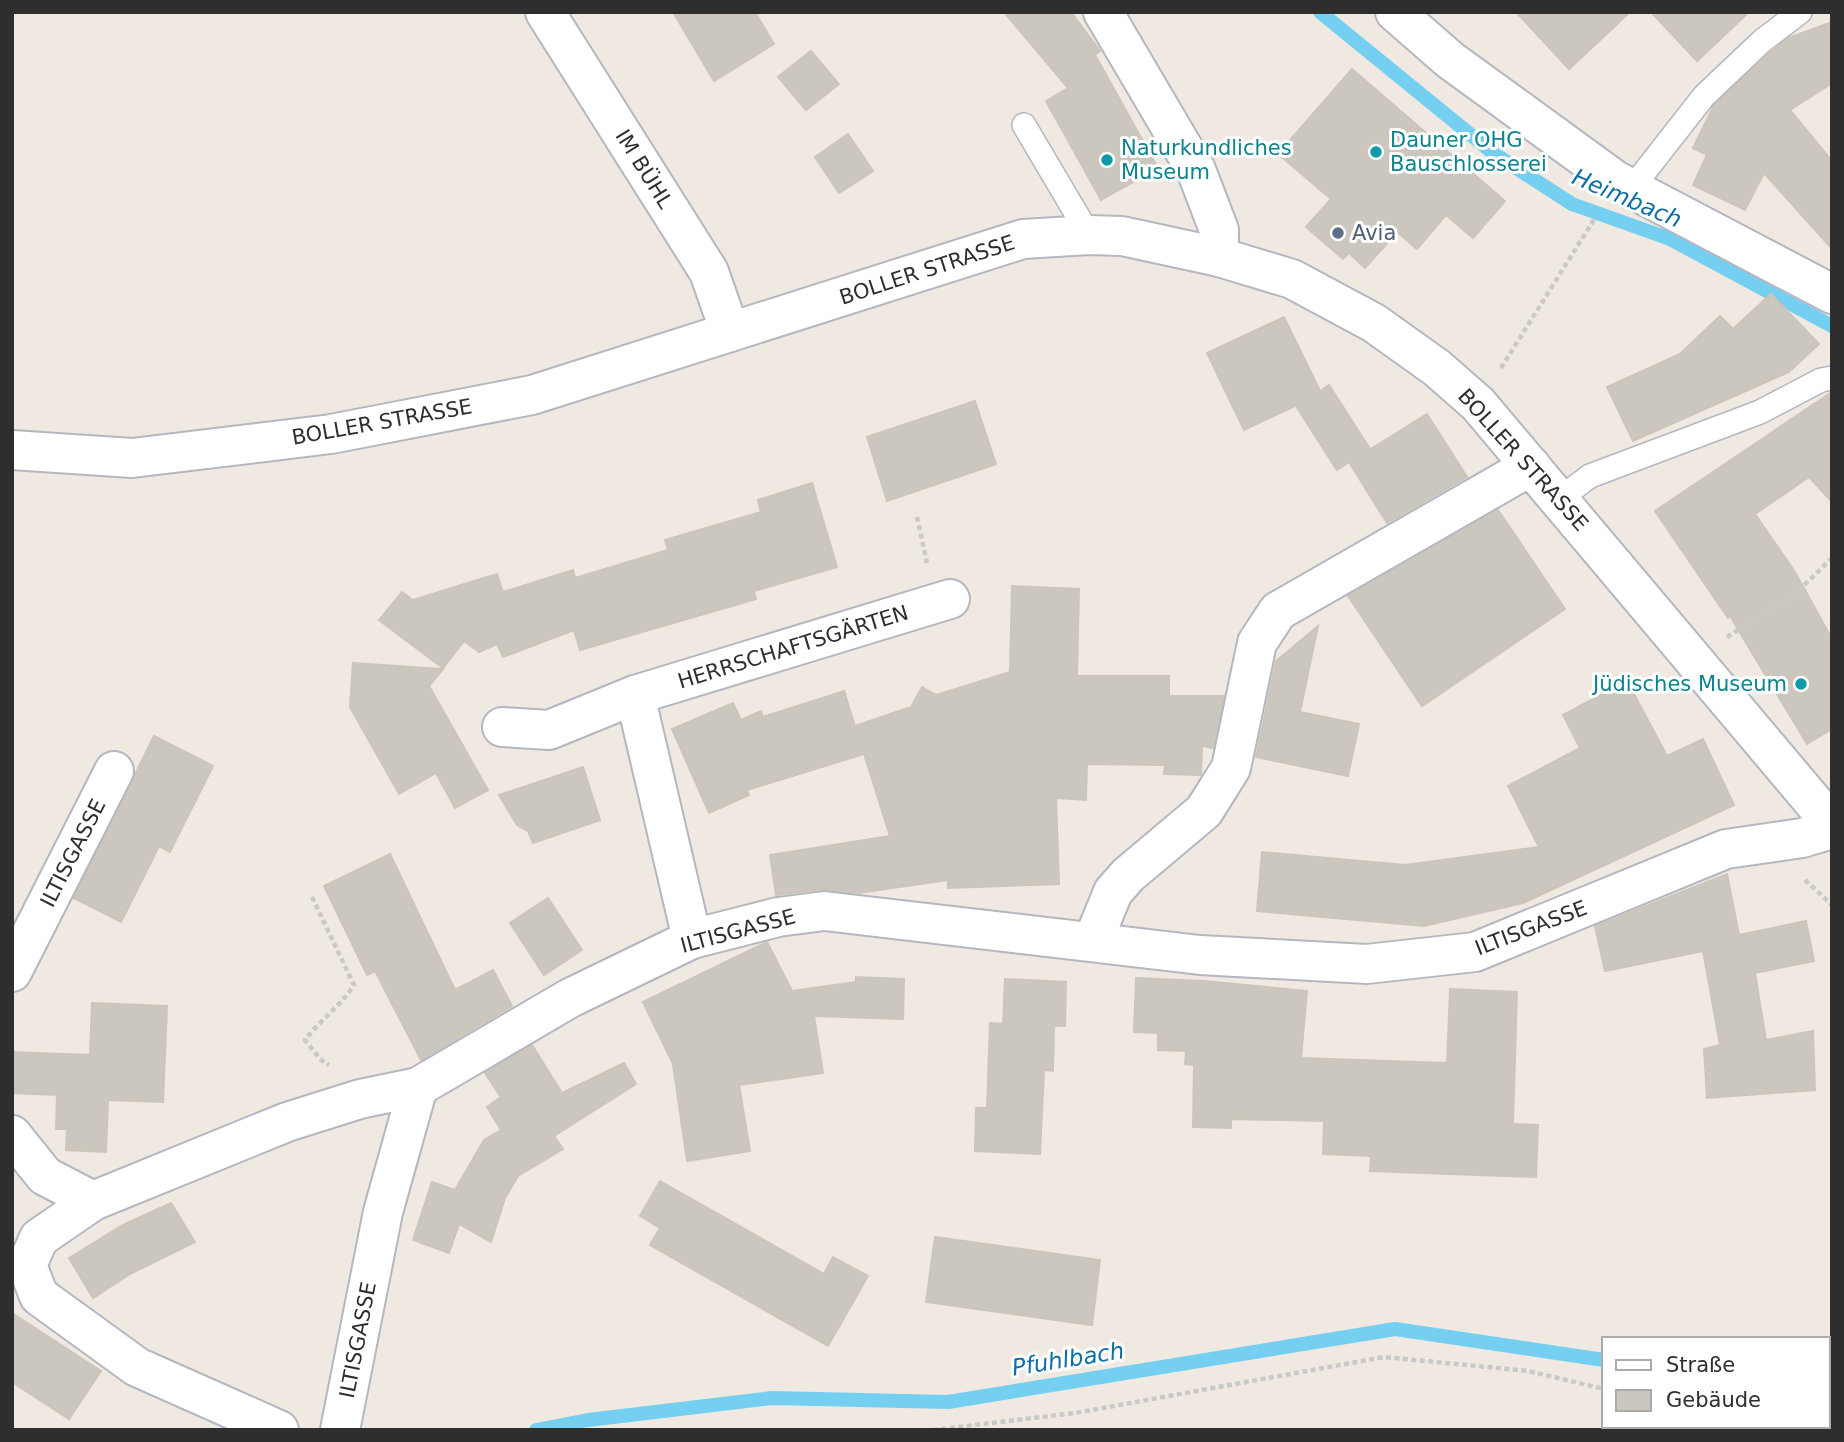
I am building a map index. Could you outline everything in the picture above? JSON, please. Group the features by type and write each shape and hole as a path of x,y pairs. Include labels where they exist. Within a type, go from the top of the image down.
{"street":[{"name":"IM BÜHL","path":"545,12 709,272 730,332"},
{"path":"1103,12 1196,170 1219,230 1219,257"},
{"path":"1395,12 1450,60 1615,180 1832,294"},
{"name":"BOLLER STRASSE","path":"12,450 132,458 331,434 532,395 1023,239 1122,236 1219,257 1292,279 1374,323 1437,368 1478,404 1832,826"},
{"path":"1093,940 1113,892 1128,875 1204,811 1231,768 1257,643 1278,611 1531,466"},
{"name":"HERRSCHAFTSGÄRTEN","path":"502,727 549,730 635,695 950,599"},
{"path":"635,695 692,939"},
{"name":"ILTISGASSE","path":"12,971 114,771"},
{"name":"ILTISGASSE","path":"279,1430 137,1367 39,1296 27,1265 38,1238 93,1201 287,1122 400,1091 570,998 692,939 778,916 824,911 1093,940 1200,955 1367,964 1475,952 1726,849 1802,838 1832,826"},
{"name":"ILTISGASSE","path":"340,1430 383,1212 400,1091"},
{"path":"12,1135 46,1176 93,1201"}],"lane":[{"path":"1632,188 1704,96 1762,41 1800,12"},
{"path":"1024,125 1089,235"},
{"path":"1559,499 1590,476 1760,412 1821,380 1832,378"}],"path":[{"path":"1510,354 1585,234"},
{"path":"1691,659 1794,594 1832,558"},
{"path":"312,898 354,985 346,998 317,1023 305,1040 320,1059 400,1091"},
{"path":"933,1430 1075,1413 1384,1357 1528,1371 1602,1389"}],"building":[{"path":"673,12 755,12 774,44 714,81"},
{"path":"1004,12 1071,12 1100,51 1095,55 1158,168 1101,200 1046,101 1068,88"},
{"path":"1516,12 1630,12 1569,69"},
{"path":"1651,12 1749,12 1697,61"},
{"path":"1832,22 1832,83 1790,110 1832,161 1832,249 1764,173 1745,210 1693,185 1707,155 1693,148 1714,105 1771,52 1789,38"},
{"path":"811,51 839,84 806,110 778,77"},
{"name":"Dauner OHG Bauschlosserei","path":"1352,69 1505,201 1473,238 1446,215 1417,249 1397,232 1365,268 1349,253 1343,259 1306,227 1331,199 1278,154"},
{"path":"848,134 873,171 839,193 815,157"},
{"path":"1771,294 1819,344 1789,372 1633,441 1607,387 1680,354 1720,316 1733,329"},
{"path":"1284,317 1320,391 1329,385 1370,449 1353,460 1427,414 1467,477 1387,523 1349,462 1337,470 1296,406 1299,404 1244,430 1207,353"},
{"path":"1832,392 1832,502 1809,477 1755,514 1795,572 1832,639 1832,729 1807,744 1730,616 1728,618 1655,511"},
{"path":"975,401 996,464 887,501 867,437"},
{"path":"812,483 837,567 754,591 756,599 580,650 574,630 503,657 497,644 479,652 464,641 443,668 379,620 402,592 413,600 497,574 503,592 573,570 575,578 668,550 665,540 761,512 758,500"},
{"path":"1498,510 1565,609 1422,706 1348,596"},
{"path":"1012,586 1079,589 1077,676 1169,676 1169,696 1224,696 1213,748 1202,746 1201,775 1164,774 1165,765 1087,764 1086,800 1056,798 1059,884 948,888 948,880 858,893 821,889 776,895 770,855 890,836 864,754 747,790 749,795 709,813 672,729 733,703 741,720 761,711 763,717 844,691 855,726 911,707 922,687 936,695 1010,672"},
{"path":"1318,626 1300,712 1359,724 1348,776 1256,757 1276,661"},
{"path":"353,663 443,669 429,686 488,790 455,808 436,773 399,794 350,707"},
{"path":"1627,681 1667,756 1703,739 1734,805 1523,903 1424,926 1257,911 1262,852 1405,865 1539,847 1508,786 1580,748 1563,715"},
{"path":"154,736 213,766 170,852 159,846 121,922 74,898"},
{"path":"583,767 600,820 533,843 528,831 517,825 499,795"},
{"path":"390,854 455,990 493,970 512,1006 421,1060 375,971 367,975 324,886"},
{"path":"1727,874 1739,935 1806,921 1814,961 1755,973 1766,1040 1813,1031 1815,1090 1707,1098 1704,1049 1720,1045 1703,951 1605,971 1595,926"},
{"path":"548,898 582,950 544,975 510,923"},
{"path":"767,942 792,991 856,982 856,977 904,979 903,1019 814,1016 823,1073 739,1085 750,1151 687,1161 673,1064 643,1002"},
{"path":"1136,978 1204,981 1307,991 1301,1058 1447,1063 1450,989 1517,992 1513,1124 1538,1125 1536,1177 1370,1171 1371,1156 1323,1154 1324,1121 1231,1119 1231,1128 1193,1127 1194,1065 1185,1064 1186,1051 1158,1050 1158,1033 1134,1032"},
{"path":"1005,979 1066,982 1065,1026 1054,1026 1053,1071 1044,1070 1040,1154 975,1151 976,1108 987,1108 990,1023 1003,1024"},
{"path":"92,1003 167,1006 163,1102 108,1100 106,1152 66,1150 67,1129 56,1129 57,1095 12,1093 12,1052 90,1055"},
{"path":"532,1045 562,1093 624,1063 636,1084 554,1136 563,1149 518,1176 505,1198 491,1242 459,1224 449,1253 413,1240 432,1182 455,1190 484,1140 501,1130 487,1107 501,1097 485,1073"},
{"path":"660,1181 824,1274 833,1257 868,1276 828,1346 650,1245 660,1228 640,1216"},
{"path":"171,1203 195,1242 130,1274 93,1298 69,1258 123,1225"},
{"path":"935,1237 1100,1260 1092,1325 926,1302"},
{"path":"12,1313 101,1371 69,1419 12,1382"}],"waterway":[{"name":"Heimbach","path":"1320,12 1493,153 1572,204 1670,239 1832,326"},
{"name":"Pfuhlbach","path":"536,1430 588,1420 772,1398 948,1402 1395,1329 1602,1360"}],"place":[{"name":"Dauner OHG Bauschlosserei","path":"1376,152"},
{"name":"Naturkundliches Museum","path":"1107,160"},
{"name":"Avia","path":"1338,233"},
{"name":"Jüdisches Museum","path":"1801,684"}]}
